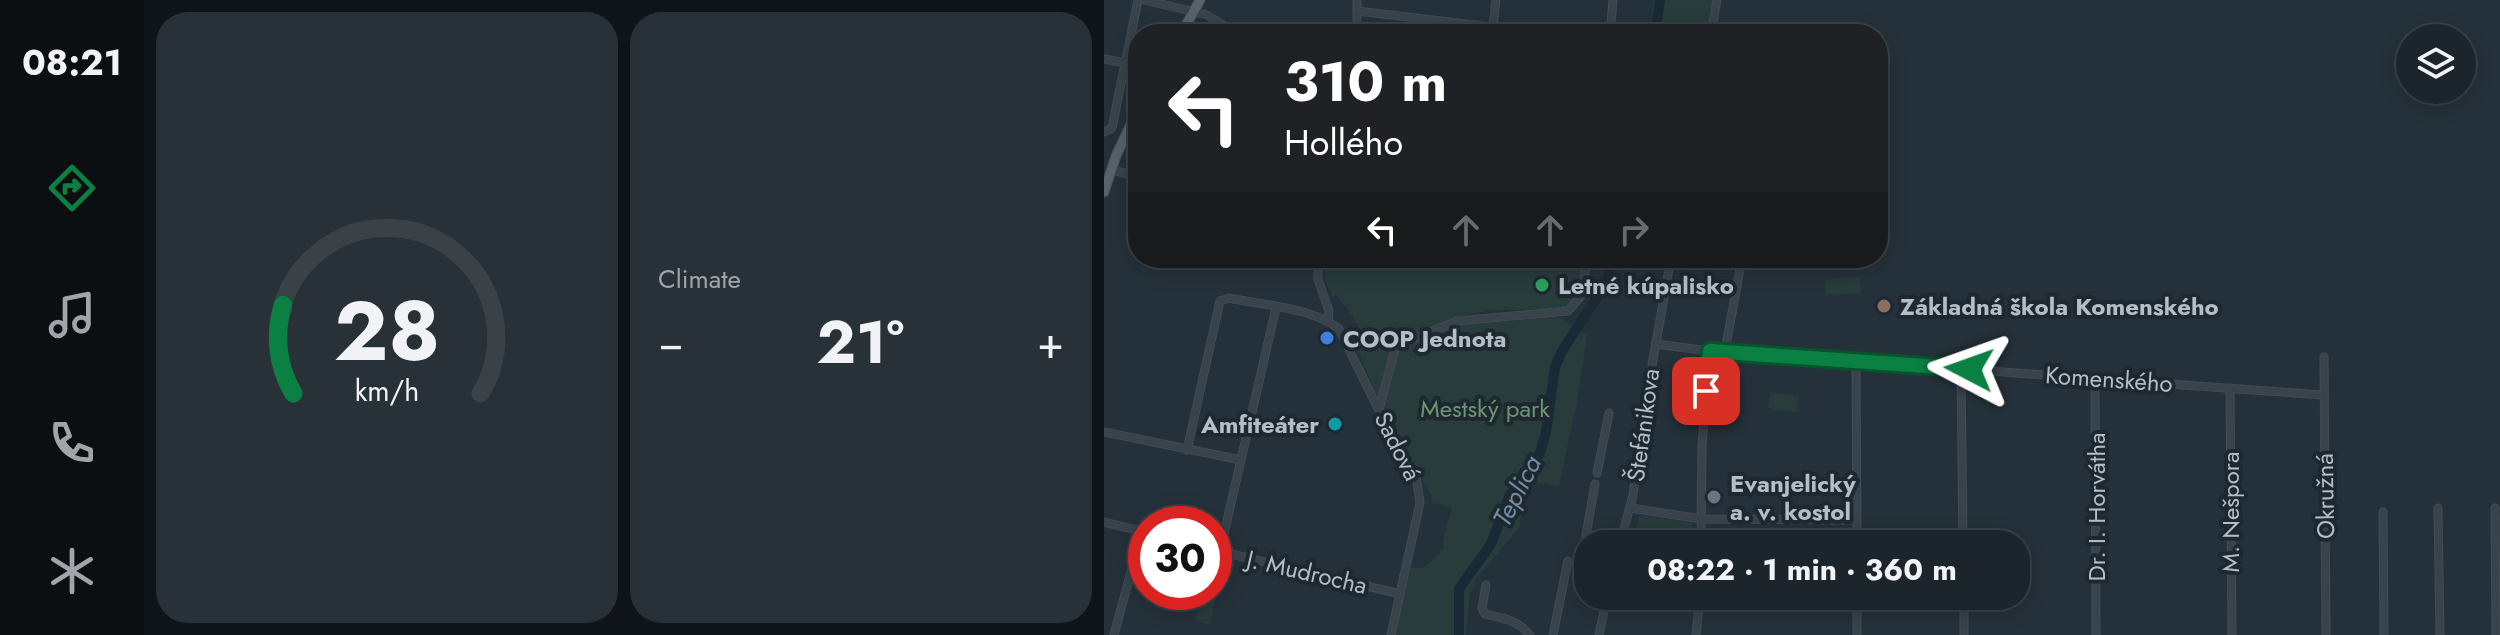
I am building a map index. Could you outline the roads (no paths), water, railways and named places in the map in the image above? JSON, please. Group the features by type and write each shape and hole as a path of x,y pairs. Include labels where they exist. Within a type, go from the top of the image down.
{"main road":[{"path":"1187,24 1200,0"},
{"path":"1104,192 1128,129"}],"street":[{"path":"1133,24 1138,0"},
{"path":"1145,0 1207,15 1221,24"},
{"path":"1357,0 1357,24"},
{"path":"1493,24 1496,0"},
{"path":"1611,24 1613,0"},
{"path":"1713,24 1717,0"},
{"path":"1357,11 1475,24"},
{"path":"1125,135 1107,129 1128,48"},
{"path":"1104,59 1125,63"},
{"path":"1111,170 1128,174"},
{"path":"1187,450 1220,301 1229,298 1328,320 1329,311 1318,279 1318,268"},
{"path":"1379,409 1396,346 1457,321 1568,311 1582,295 1586,268"},
{"name":"Štefánikova","path":"1624,530 1631,508 1669,268"},
{"path":"1725,351 1740,268"},
{"path":"1229,506 1276,308"},
{"name":"Sadová","path":"1328,320 1339,329 1416,476 1420,492 1391,635"},
{"name":"Komenského","path":"1655,344 1710,351 2324,395"},
{"path":"1701,530 1702,446 1710,351"},
{"name":"Okružná","path":"2324,357 2326,635"},
{"path":"1856,361 1857,530"},
{"path":"1961,369 1963,530"},
{"name":"Dr. I. Horvátha","path":"2095,378 2096,635"},
{"name":"M. Nešpora","path":"2230,388 2232,635"},
{"name":"Štefánikova","path":"1597,473 1609,413"},
{"path":"1104,432 1241,460"},
{"name":"Štefánikova","path":"1587,530 1595,484"},
{"path":"1631,508 1701,519 1857,520"},
{"path":"2438,508 2440,635"},
{"path":"2495,508 2496,635"},
{"path":"2383,512 2384,635"},
{"path":"1104,522 1128,528"},
{"name":"J. Mudrocha","path":"1232,555 1400,594"},
{"path":"1553,635 1568,561"},
{"path":"1486,585 1482,608 1485,614 1522,625 1530,635"},
{"path":"1114,635 1128,587"},
{"path":"1599,635 1604,610"},
{"path":"1696,635 1699,610"},
{"path":"1857,610 1857,635"},
{"path":"1964,610 1964,635"}],"waterway":[{"name":"Teplica","path":"1656,24 1660,0"},
{"name":"Teplica","path":"1459,635 1459,589 1491,544 1510,495 1540,453 1555,367 1607,282 1610,268"}],"place":[{"name":"Letné kúpalisko","path":"1542,285"},
{"name":"Základná škola Komenského","path":"1884,306"},
{"name":"COOP Jednota","path":"1327,338"},
{"name":"Amfiteáter","path":"1335,424"},
{"name":"Evanjelický a. v. kostol","path":"1714,497"}],"park label":[{"name":"Mestský park","path":"1485,408"}]}
